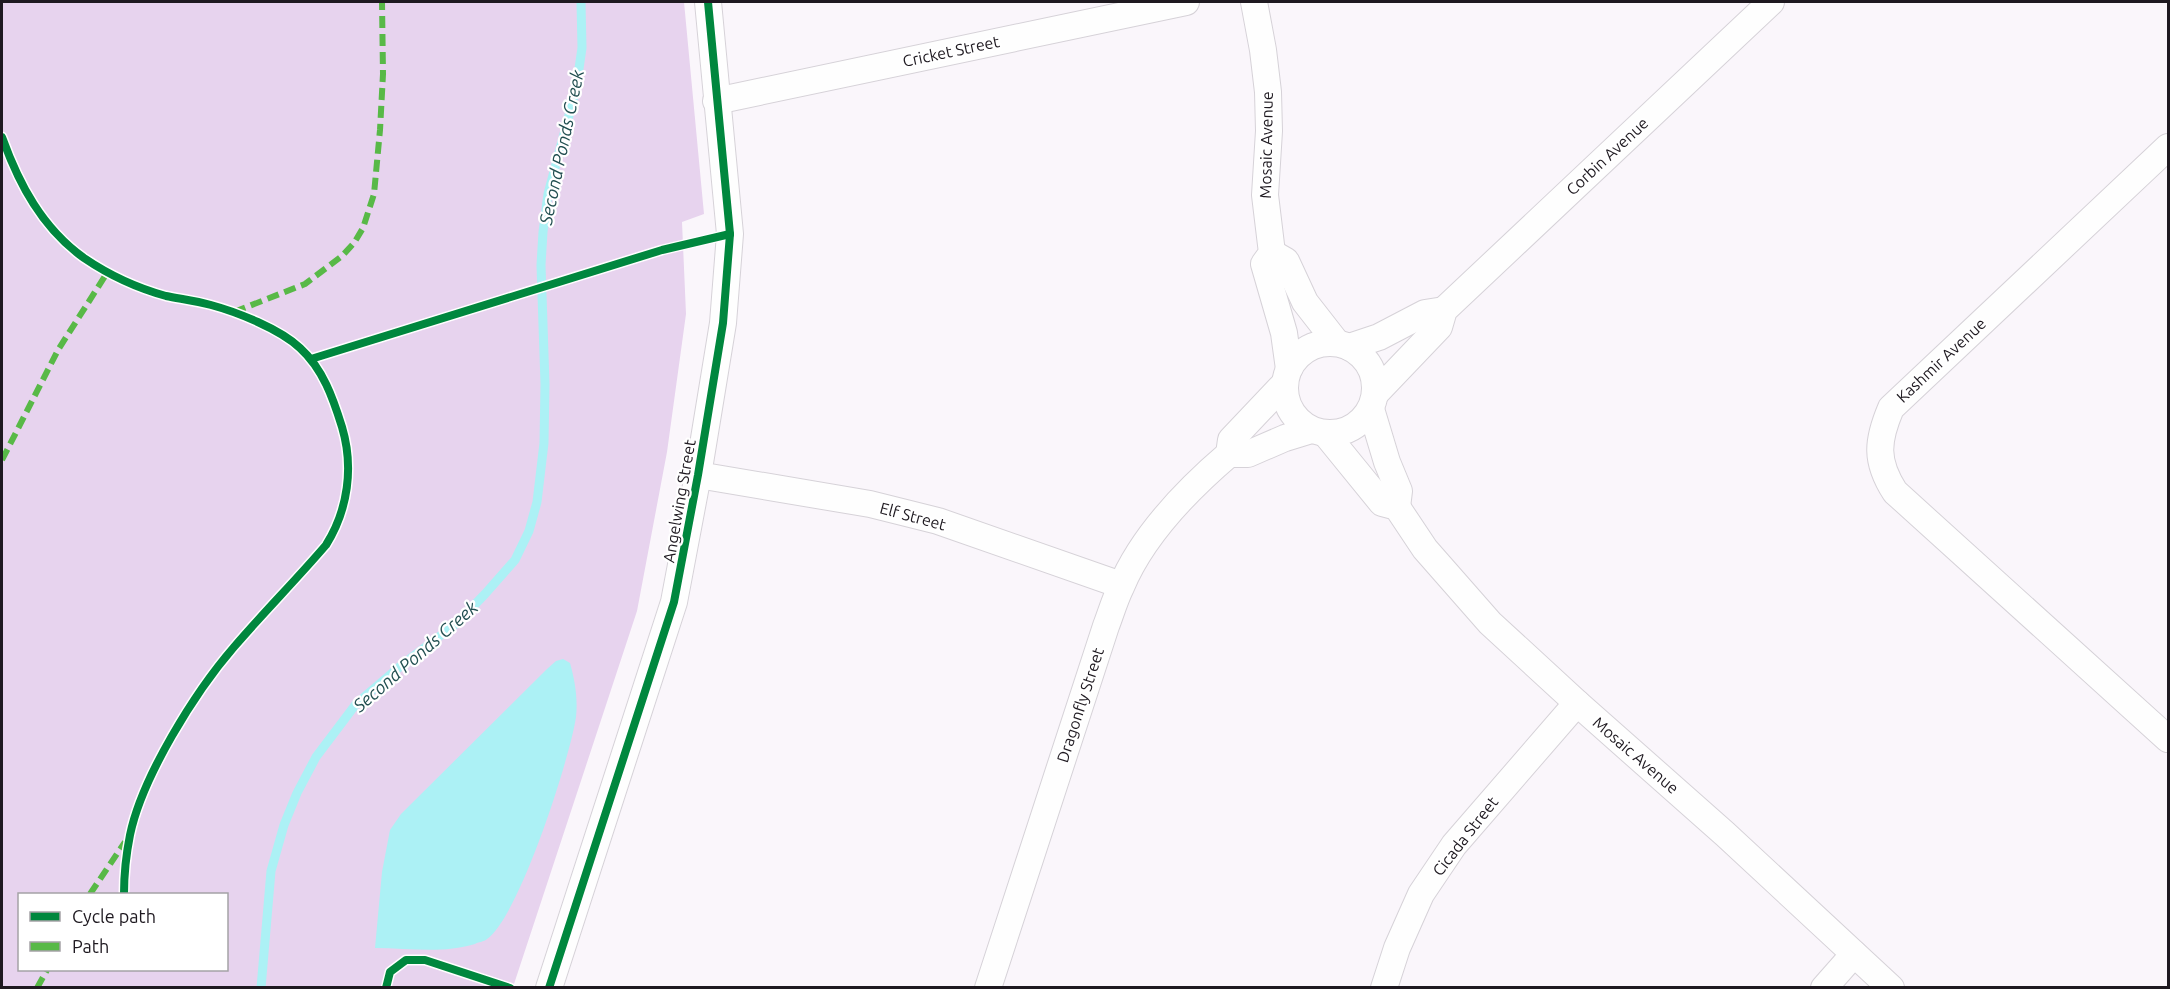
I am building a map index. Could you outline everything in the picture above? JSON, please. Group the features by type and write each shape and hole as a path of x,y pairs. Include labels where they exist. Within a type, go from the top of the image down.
{"street":[{"name":"Angelwing Street","path":"549,987 674,602 723,323 730,234 708,2"},
{"name":"Cricket Street","path":"716,101 1186,2"},
{"name":"Mosaic Avenue","path":"1254,2 1268,92 1269,131 1264,195 1272,253 1264,264 1284,333 1287,376"},
{"name":"Corbin Avenue","path":"1373,401 1439,327 1444,310 1771,2"},
{"name":"Kashmir Avenue","path":"2169,147 1891,408 1881,430 1880,451 1884,474 1895,492 2169,739"},
{"path":"1229,454 1248,454 1285,438 1318,432 1338,433 1362,420 1373,401 1375,380 1369,366 1361,355 1343,345 1305,302 1286,261 1272,253"},
{"name":"Corbin Avenue","path":"1343,345 1380,337 1425,313 1444,310"},
{"path":"1318,432 1300,423 1292,412 1286,398 1287,376 1298,357 1310,348 1323,344 1343,345"},
{"name":"Dragonfly Street","path":"988,987 1121,585 1140,553 1181,499 1229,454 1231,440 1287,376"},
{"name":"Mosaic Avenue","path":"1373,401 1387,462 1399,491 1397,507 1425,549 1455,585 1490,623 1891,987"},
{"name":"Mosaic Avenue","path":"1318,432 1382,503 1397,507"},
{"name":"Elf Street","path":"698,475 870,504 938,521 1121,585"},
{"name":"Cicada Street","path":"1383,987 1420,894 1454,845 1577,703"},
{"path":"1824,987 1854,954"}],"shaded area":[{"path":"2,2 684,2 704,214 682,222 686,314 667,452 637,611 513,987 2,988"}],"water":[{"path":"563,659 570,663 576,690 576,717 572,737 554,799 528,870 500,925 486,940 463,947 438,950 375,948 382,872 390,830 401,814 547,669 556,661"}],"waterway":[{"name":"Second Ponds Creek","path":"261,988 271,871 284,825 297,793 316,757 356,704 457,623 485,594 515,560 529,531 537,502 544,443 545,384 541,265 543,232 548,194 576,89 582,48 581,2"}],"marked path":[{"path":"234,312 305,284 342,256 354,243 363,228 374,194 380,130 383,74 382,2"},
{"path":"2,460 58,350 107,273"},
{"path":"91,893 125,842"},
{"path":"37,988 46,971"}],"cycle path":[{"path":"549,988 674,602 723,323 730,234 708,2"},
{"path":"2,137 24,188 44,219 69,246 84,258 144,289 233,312 270,328 300,348 315,365 326,384 339,416 346,442 347,488 333,532 326,545 219,666 172,736 136,812 127,850 124,893"},
{"path":"311,359 662,250 730,234"},
{"path":"386,988 390,972 406,960 425,960 510,988"}]}
